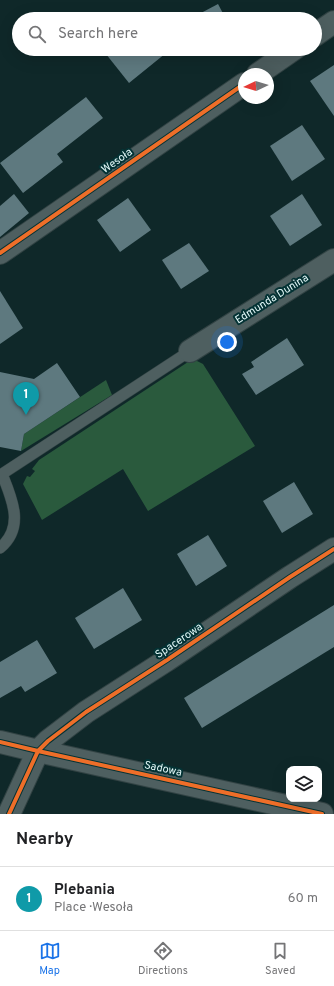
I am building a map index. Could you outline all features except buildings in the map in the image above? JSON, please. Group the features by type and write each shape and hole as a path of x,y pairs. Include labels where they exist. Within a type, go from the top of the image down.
{"street":[{"path":"322,30 334,22"},
{"path":"267,68 284,56"},
{"name":"Wesoła","path":"0,253 238,88"},
{"name":"Edmunda Dunina","path":"190,351 334,260"},
{"name":"Spacerowa","path":"9,814 38,752 48,741 86,712 334,549"},
{"name":"Sadowa","path":"0,742 263,807 322,814"}],"lane":[{"path":"0,548 7,542 10,536 15,518 12,503 2,474 190,351"}],"green space":[{"path":"195,360 203,364 255,446 148,511 123,469 42,520 23,484 27,476 30,477 35,471 32,469 39,460 188,362"},
{"path":"106,380 112,395 21,451 24,434"}],"cycle path":[{"path":"0,253 238,88"},
{"path":"9,814 38,751 48,741 86,712 334,549"},
{"path":"0,742 322,814"}],"place":[{"name":"Plebania","path":"26,415"}]}
